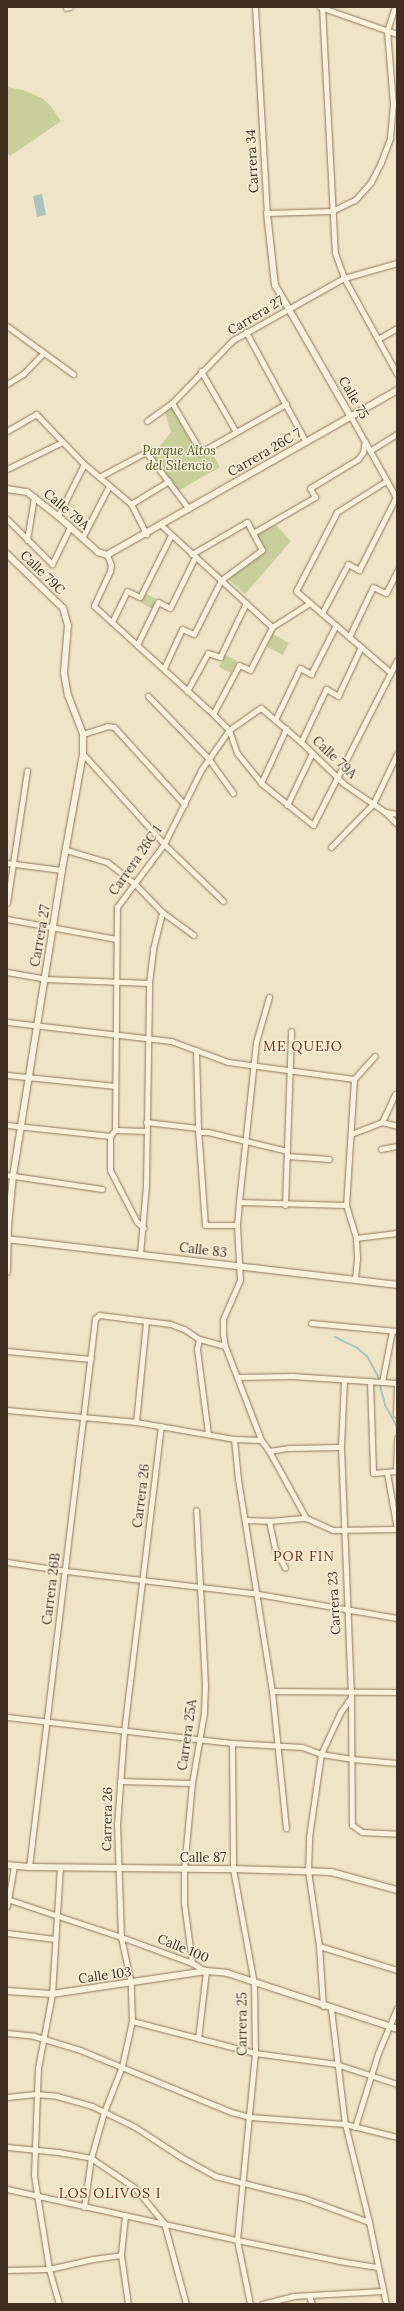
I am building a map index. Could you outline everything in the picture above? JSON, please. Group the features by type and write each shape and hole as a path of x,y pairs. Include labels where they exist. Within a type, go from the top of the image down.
{"street":[{"name":"Carrera 34","path":"255,7 266,213 272,278 274,285 289,308"},
{"path":"397,34 321,7 334,243 337,260 344,278 397,374"},
{"path":"266,213 332,211 355,200 373,177 390,138 395,105 387,31 395,7"},
{"name":"Carrera 27","path":"147,421 172,403 201,371 233,340 344,278 397,264"},
{"name":"Calle 75","path":"289,308 371,450 396,498"},
{"path":"7,326 73,374"},
{"path":"378,338 397,328"},
{"path":"246,332 306,442"},
{"path":"7,384 23,374 43,353"},
{"path":"201,371 236,432"},
{"name":"Carrera 26C 7","path":"107,555 397,390"},
{"path":"172,403 201,452 286,404"},
{"path":"7,431 36,414 84,464 131,504 146,534"},
{"path":"371,450 397,434"},
{"path":"253,533 315,497 310,488 358,459 365,441"},
{"path":"7,469 62,442"},
{"path":"99,477 146,452 189,509"},
{"path":"58,516 84,464"},
{"path":"131,504 169,481"},
{"path":"386,481 337,512 296,591 391,673"},
{"path":"82,538 109,486"},
{"name":"Calle 79A","path":"7,489 21,490 34,497 58,516 98,552 107,555"},
{"path":"27,540 34,497"},
{"path":"322,613 348,564 359,570 396,498"},
{"path":"7,519 52,564 70,527"},
{"path":"138,645 158,602 170,608 194,555 247,522 262,550 221,580 194,634 182,628 164,668"},
{"path":"161,525 272,627"},
{"path":"112,622 127,592 140,597 171,535"},
{"name":"Calle 79C","path":"7,554 62,608"},
{"path":"107,555 111,565 110,571 94,606 213,714 229,730 238,753 261,783 313,825 397,660"},
{"path":"349,636 373,587 386,593 397,570"},
{"path":"187,691 208,652 220,657 246,603"},
{"path":"213,714 239,665 250,670 272,627 310,603"},
{"name":"Carrera 27","path":"7,1272 10,1175 29,1079 62,870 83,754 83,734 68,695 64,673 68,625 62,608"},
{"path":"275,720 300,668 311,674 336,625"},
{"path":"301,742 326,689 338,696 361,647"},
{"path":"148,696 208,758 233,793"},
{"name":"Calle 79A","path":"261,708 301,742 344,784 385,812 397,814"},
{"name":"Carrera 26C 1","path":"115,1130 116,907 164,844 185,805 200,770 208,758 229,730 261,708"},
{"path":"83,734 107,726 114,727 185,805"},
{"path":"261,783 286,729"},
{"path":"287,805 312,753"},
{"path":"83,754 164,844 222,901"},
{"path":"331,847 373,804 397,754"},
{"path":"7,903 10,864 27,770"},
{"path":"385,812 397,824"},
{"path":"66,850 107,862 134,884 162,912 194,935"},
{"path":"10,864 62,870"},
{"path":"140,1254 144,1228 149,983 153,949 162,912"},
{"path":"7,919 116,939"},
{"path":"7,972 45,979 116,983 149,983"},
{"path":"269,997 258,1032 237,1225 239,1266 238,1287 224,1319 225,1346 261,1440 269,1451 306,1518"},
{"path":"7,1022 37,1027 116,1034 182,1043 228,1062 354,1079"},
{"path":"285,1205 291,1071 291,1031"},
{"path":"196,1050 198,1130 205,1225 237,1225"},
{"path":"355,1279 357,1259 356,1238 346,1205 354,1079 375,1056"},
{"path":"7,1075 29,1079 115,1086"},
{"path":"382,1122 395,1094"},
{"path":"146,1122 208,1132 287,1154 329,1159"},
{"path":"351,1134 382,1122 397,1126"},
{"path":"7,1125 20,1128 110,1136"},
{"path":"144,1228 137,1222 110,1170 110,1136 115,1130 146,1132"},
{"path":"381,1149 397,1146"},
{"path":"10,1175 102,1189"},
{"path":"239,1202 285,1205 346,1205"},
{"path":"356,1238 397,1233"},
{"name":"Calle 83","path":"7,1239 397,1285"},
{"name":"Carrera 26B","path":"29,1867 66,1571 95,1320 99,1315 146,1321"},
{"path":"136,1422 146,1321 176,1325 199,1339 225,1346"},
{"path":"310,1323 395,1331 380,1382"},
{"path":"199,1339 197,1349 208,1434"},
{"path":"7,1351 91,1359"},
{"path":"236,1377 292,1376 397,1383 396,1414"},
{"name":"Carrera 23","path":"344,1380 341,1447 346,1610 351,1695 352,1825 362,1832 397,1834"},
{"path":"370,1381 371,1471 387,1473 395,1472 397,1438"},
{"path":"7,1410 136,1422 234,1439 261,1440"},
{"name":"Carrera 26","path":"84,2207 91,2158 104,2112 122,2066 132,2021 131,1984 122,1937 117,1825 124,1731 161,1426"},
{"path":"234,1439 245,1520 258,1594 272,1691 279,1746 286,1828"},
{"path":"269,1451 289,1448 341,1447"},
{"path":"245,1520 269,1521 306,1518 333,1530 397,1529 387,1473"},
{"name":"Carrera 25A","path":"192,1963 184,1903 184,1869 192,1783 204,1713 205,1664 196,1510"},
{"path":"269,1521 275,1549 285,1568"},
{"path":"7,1562 143,1581 258,1594 397,1618"},
{"path":"272,1691 351,1695 397,1692"},
{"path":"323,2006 319,1946 308,1871 309,1837 321,1754 340,1713 351,1695"},
{"path":"7,1716 200,1740 302,1747 321,1754 352,1760 397,1763"},
{"name":"Carrera 25","path":"232,1743 233,1869 254,1983 255,2053 250,2117 241,2184 237,2240 250,2304"},
{"path":"120,1781 192,1783"},
{"path":"7,1906 10,1865"},
{"name":"Calle 87","path":"10,1865 29,1867 119,1869 233,1869 331,1872 397,1890"},
{"path":"59,2304 49,2269 34,2175 38,2068 52,1994 54,1940 60,1867"},
{"name":"Calle 100","path":"8,1899 122,1937 192,1963 206,1971 227,1973 323,2006 397,2029"},
{"path":"7,1933 54,1940"},
{"path":"319,1946 397,1970"},
{"path":"198,2039 206,1971"},
{"name":"Calle 103","path":"7,1991 52,1994 131,1984 206,1971"},
{"path":"331,2008 336,2064 345,2124 369,2222 386,2304"},
{"path":"355,2127 371,2076 397,2008"},
{"path":"132,2021 255,2053 336,2064 397,2084"},
{"path":"7,2033 34,2036 44,2039 122,2066 217,2108 250,2117 345,2124 397,2137"},
{"path":"7,2098 36,2094 77,2101 135,2127 198,2167 215,2176 241,2184 304,2198 369,2222"},
{"path":"7,2147 91,2158 136,2188 164,2223 186,2304"},
{"path":"7,2190 339,2261 378,2266"},
{"path":"125,2216 121,2255 128,2304"},
{"path":"7,2270 49,2269 93,2259 121,2255"},
{"path":"262,2304 294,2296 383,2291"},
{"path":"309,2296 312,2304"}],"green space":[{"path":"7,87 23,90 42,98 50,105 61,121 10,156 7,152"},
{"name":"Parque Altos del Silencio","path":"171,407 199,455 210,449 220,467 178,491 152,456 171,432 165,413"},
{"path":"276,525 291,541 245,594 227,578 264,550 257,535"},
{"path":"145,593 156,599 152,609 140,602"},
{"path":"273,634 289,643 283,655 267,647"},
{"path":"225,655 237,661 231,673 219,667"}],"water":[{"path":"42,194 46,215 37,217 33,196"}],"waterway":[{"path":"335,1337 358,1348 368,1357 379,1378"},
{"path":"380,1384 386,1406 397,1426"}],"district":[{"name":"ME QUEJO","path":"303,1046"},
{"name":"POR FIN","path":"304,1556"},
{"name":"LOS OLIVOS I","path":"110,2193"}]}
